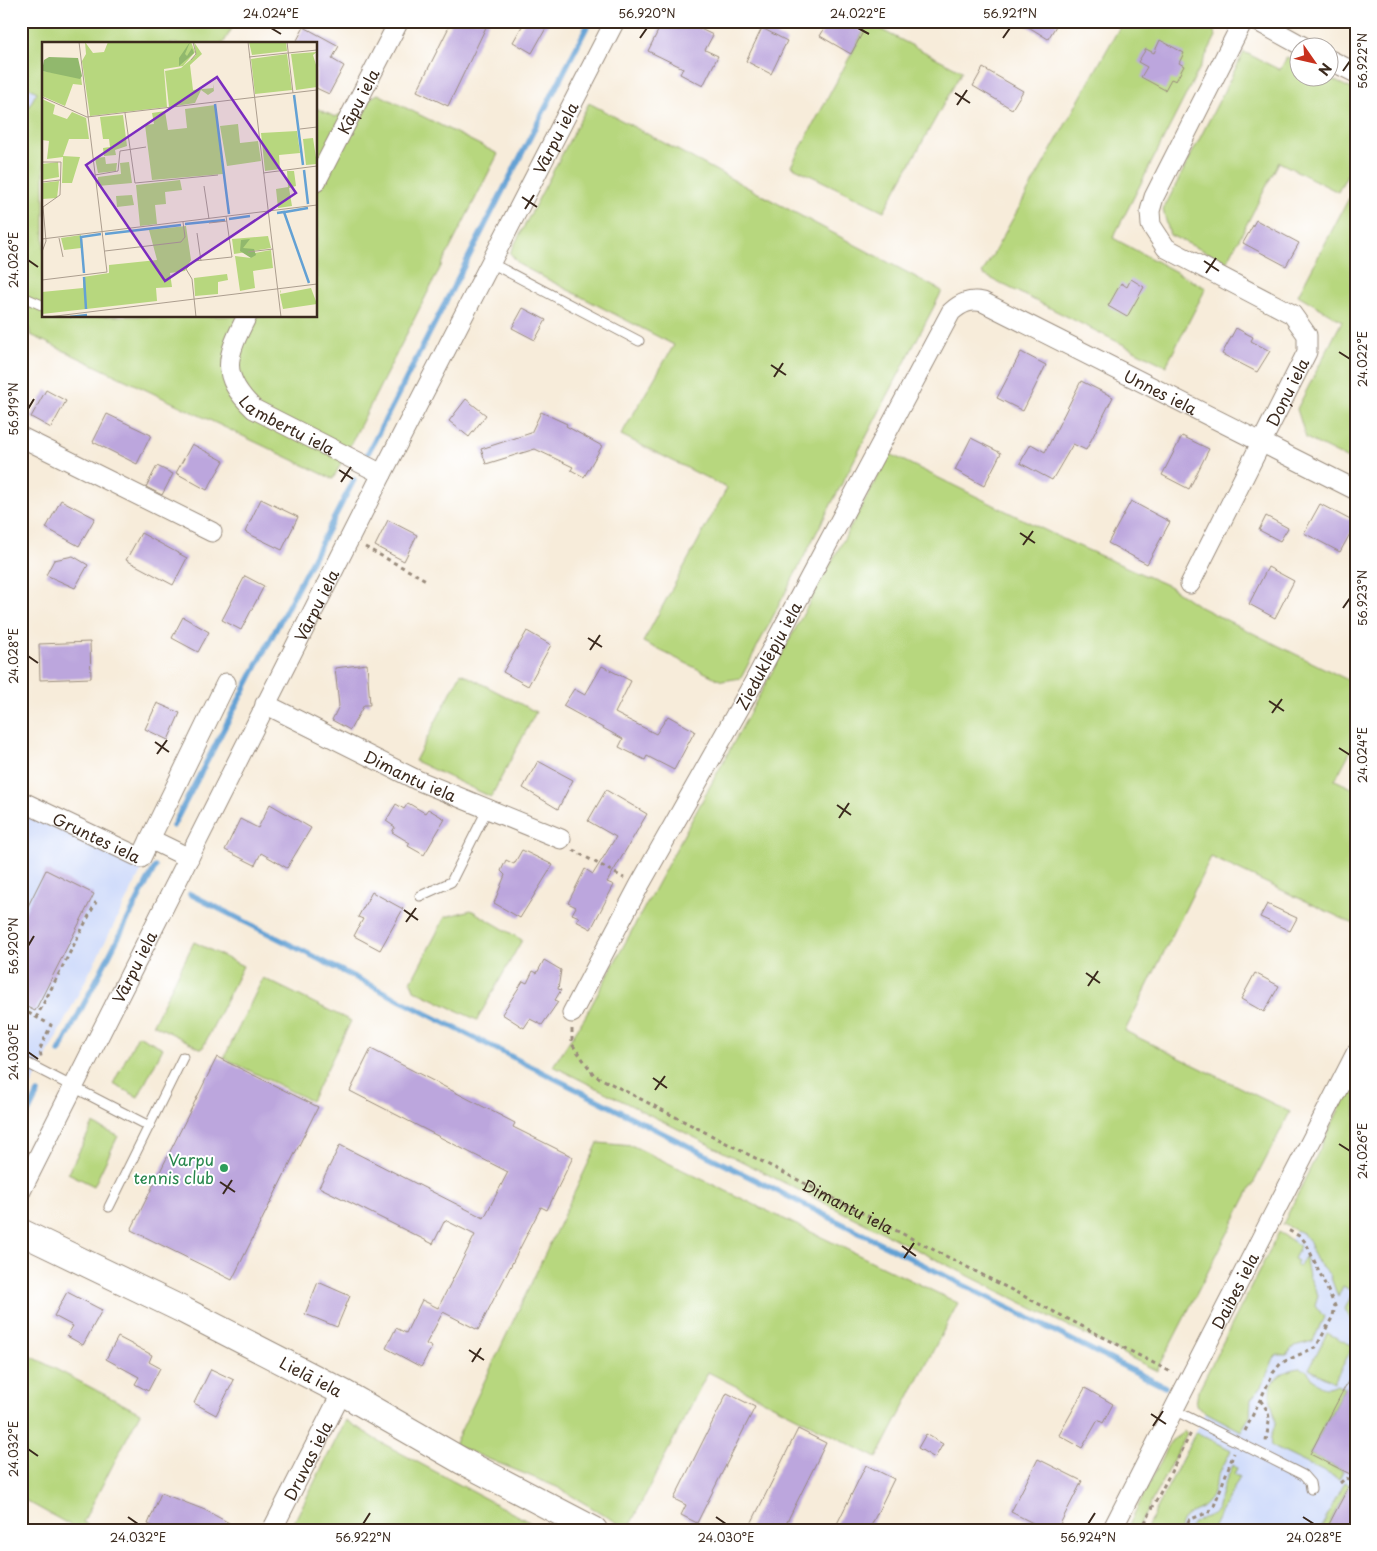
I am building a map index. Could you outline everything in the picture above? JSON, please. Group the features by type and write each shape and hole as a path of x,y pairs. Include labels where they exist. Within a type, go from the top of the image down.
{"street":[{"name":"Kāpu iela","path":"318,178 399,21"},
{"name":"Vārpu iela","path":"21,1191 75,1088 265,704 615,21"},
{"name":"Doņu iela","path":"1190,584 1307,352 1307,335 1292,314 1166,248 1151,225 1150,211 1154,197 1243,21"},
{"path":"1257,21 1290,39"},
{"path":"1340,65 1356,73"},
{"name":"Unnes iela","path":"965,302 974,300 983,302 1356,490"},
{"name":"Zieduklēpju iela","path":"572,1013 639,886 753,684 951,312 965,302"},
{"name":"Lambertu iela","path":"246,318 231,347 229,367 231,379 238,393 254,410 382,474"},
{"path":"21,437 212,532"},
{"path":"150,839 226,683"},
{"name":"Dimantu iela","path":"265,704 417,780 561,839"},
{"name":"Gruntes iela","path":"21,801 141,858 150,839 189,858"},
{"name":"Daibes iela","path":"1112,1530 1356,1053"},
{"name":"Lielā iela","path":"21,1232 183,1310 342,1392 462,1461 594,1530"},
{"name":"Druvas iela","path":"272,1530 342,1392"}],"lane":[{"path":"491,263 639,341"},
{"path":"21,296 42,305"},
{"path":"420,896 451,882 488,810"},
{"path":"109,1207 183,1057"},
{"path":"21,1060 149,1126"},
{"path":"1174,1410 1303,1476 1310,1483 1311,1489"}],"path":[{"path":"350,539 426,580"},
{"path":"561,839 571,849 639,886"},
{"path":"36,1018 96,902"},
{"path":"21,1009 52,1025 40,1049 40,1056 47,1060"},
{"name":"Dimantu iela","path":"572,1013 572,1044 594,1075 1189,1381"},
{"path":"1242,1436 1273,1373 1281,1363 1316,1347 1335,1306 1306,1243 1295,1233 1269,1224"},
{"path":"1260,1400 1268,1410 1270,1419 1265,1445"},
{"path":"1141,1530 1192,1430"},
{"path":"1184,1530 1189,1520 1209,1512 1214,1506 1228,1463 1234,1452"},
{"path":"1340,1483 1346,1478 1351,1480"}],"shaded area":[{"path":"21,83 37,91 21,121"},
{"path":"21,793 144,866 21,1106"},
{"path":"1356,1103 1356,1530 1146,1530 1319,1184"}],"green space":[{"path":"21,21 236,21 224,42 42,42 42,318 318,318 318,109 335,117 378,94 498,154 333,479 31,335 21,304 21,121 37,92 21,83"},
{"path":"1123,21 1209,21 1216,36 1113,238 1206,288 1166,366 982,274"},
{"path":"868,23 962,71 884,211 791,166"},
{"path":"1244,52 1280,70 1287,57 1290,58 1290,88 1340,88 1340,83 1356,91 1356,158 1338,192 1279,162 1227,262 1170,235 1163,210"},
{"path":"589,103 942,291 741,678 722,681 643,642 727,488 621,435 674,345 520,265 510,253"},
{"path":"1349,198 1356,201 1356,463 1306,438 1297,409 1342,321 1298,295"},
{"path":"890,454 1065,540 1169,586 1200,607 1356,684 1356,741 1335,780 1356,790 1356,925 1211,857 1125,1031 1290,1112 1157,1371 553,1066 585,1017"},
{"path":"461,673 536,712 491,797 415,761"},
{"path":"471,910 522,940 477,1020 414,990 411,982 445,917"},
{"path":"194,942 243,966 202,1049 153,1024"},
{"path":"263,978 351,1021 311,1101 224,1058"},
{"path":"138,1035 163,1048 138,1097 113,1084"},
{"path":"1356,1075 1356,1348 1352,1322 1345,1309 1355,1287 1352,1286 1350,1290 1343,1286 1338,1297 1330,1275 1315,1259 1308,1240 1302,1233 1283,1224"},
{"path":"93,1124 118,1136 94,1186 68,1173"},
{"path":"598,1143 633,1146 958,1303 877,1458 708,1372 628,1529 557,1487 454,1445"},
{"path":"1279,1232 1300,1246 1294,1259 1298,1261 1296,1265 1299,1267 1305,1256 1309,1276 1318,1295 1315,1305 1324,1317 1313,1341 1294,1346 1287,1355 1277,1355 1274,1358 1262,1386 1251,1399 1250,1416 1241,1431 1200,1409 1196,1405 1198,1391"},
{"path":"1327,1333 1353,1346 1334,1382 1309,1369"},
{"path":"21,1351 140,1413 83,1522 97,1530 79,1530 21,1498"},
{"path":"1300,1368 1306,1370 1319,1385 1326,1387 1337,1384 1344,1388 1310,1454 1343,1471 1339,1479 1271,1446 1270,1442 1275,1422 1270,1398 1271,1385 1284,1373"},
{"path":"346,1420 382,1443 544,1530 290,1530"},
{"path":"1185,1431 1187,1433 1137,1530 1126,1530 1171,1441"},
{"path":"1196,1432 1231,1450 1218,1475 1210,1498 1202,1508 1183,1519 1180,1530 1146,1530"},
{"path":"1233,1465 1237,1468 1234,1474 1240,1477 1212,1530 1188,1530 1197,1521 1217,1511 1223,1487"},
{"path":"1344,1482 1349,1485 1326,1530 1320,1530"}],"building":[{"path":"452,21 489,21 448,106 417,91"},
{"path":"525,21 550,21 532,53 513,42"},
{"path":"663,21 684,21 713,35 705,50 718,56 703,86 680,74 683,68 648,51"},
{"path":"829,21 845,21 863,32 851,54 820,36"},
{"path":"1019,21 1059,21 1048,39"},
{"path":"304,27 339,46 332,59 344,66 329,94 318,89 318,42 296,42"},
{"path":"762,28 787,41 771,74 746,61"},
{"path":"1160,40 1184,53 1179,63 1184,66 1176,81 1171,79 1165,90 1141,77 1147,67 1138,62 1146,49 1154,53"},
{"path":"983,68 1023,91 1012,109 973,86"},
{"path":"1256,220 1299,243 1286,266 1243,243"},
{"path":"1131,279 1144,287 1127,317 1108,306 1121,283 1127,287"},
{"path":"523,308 546,320 535,340 512,328"},
{"path":"1236,328 1253,337 1251,341 1270,351 1257,372 1222,354"},
{"path":"1021,352 1046,365 1023,411 997,398"},
{"path":"1081,381 1113,397 1086,450 1073,444 1052,480 1020,463 1031,444 1045,452"},
{"path":"46,390 66,401 51,428 31,417"},
{"path":"466,399 486,415 469,437 449,421"},
{"path":"541,412 567,424 566,426 602,446 584,477 571,470 573,467 535,449 486,464 481,449 531,433"},
{"path":"107,414 151,435 137,464 93,442"},
{"path":"1182,436 1209,449 1189,489 1162,475"},
{"path":"971,438 1001,453 984,486 955,470"},
{"path":"192,444 224,461 207,490 176,473"},
{"path":"157,466 173,474 162,495 146,487"},
{"path":"261,499 298,517 282,550 245,532"},
{"path":"61,500 95,518 79,546 46,528"},
{"path":"1131,501 1170,522 1147,564 1108,543"},
{"path":"1320,504 1356,523 1340,552 1304,533"},
{"path":"1266,516 1288,528 1280,541 1259,530"},
{"path":"388,520 417,535 404,561 375,546"},
{"path":"141,533 187,558 173,585 126,560"},
{"path":"73,556 88,565 75,588 46,575 54,560"},
{"path":"1268,567 1294,581 1275,618 1249,604"},
{"path":"245,576 264,586 241,630 222,620"},
{"path":"183,617 209,632 198,652 172,638"},
{"path":"527,631 551,645 528,686 503,672"},
{"path":"90,642 91,678 40,680 39,644"},
{"path":"367,664 370,705 364,705 350,730 332,720 339,706 335,668"},
{"path":"602,666 631,681 615,713 656,734 668,716 695,731 674,770 647,756 645,760 619,747 623,739 563,706 574,689 585,695"},
{"path":"157,703 180,713 168,740 145,729"},
{"path":"538,761 573,780 558,809 523,788"},
{"path":"606,790 647,814 607,882 614,885 591,929 576,921 579,917 572,914 576,907 568,903 585,869 593,874 616,837 588,821"},
{"path":"408,803 425,813 428,809 445,819 424,855 408,846 410,843 392,832 395,827 386,821 396,804 404,809"},
{"path":"270,804 311,828 287,868 261,853 255,865 225,850 240,819 258,828"},
{"path":"522,850 553,865 520,918 494,903 505,875 501,871 506,860 514,864"},
{"path":"46,870 94,894 35,1011 21,1004 21,920"},
{"path":"372,892 403,909 380,950 354,936 363,919 358,917"},
{"path":"1267,904 1297,918 1290,931 1260,917"},
{"path":"544,960 561,970 558,989 561,990 555,1000 558,1002 542,1025 530,1019 524,1028 502,1014 523,981 527,983 533,971 537,973"},
{"path":"1255,973 1279,986 1264,1012 1241,999"},
{"path":"371,1049 515,1123 513,1127 573,1157 547,1210 541,1207 478,1330 443,1312 426,1344 432,1347 421,1367 386,1348 396,1328 406,1333 422,1300 438,1308 475,1235 445,1220 433,1244 319,1187 340,1145 484,1218 508,1172 350,1091"},
{"name":"Varpu tennis club","path":"217,1057 318,1107 232,1280 131,1230"},
{"path":"318,1282 350,1296 337,1327 305,1314"},
{"path":"67,1292 102,1310 83,1345 67,1336 73,1326 54,1316"},
{"path":"118,1337 152,1355 149,1362 160,1368 148,1391 135,1384 139,1377 106,1359"},
{"path":"1356,1366 1356,1530 1326,1530 1354,1476 1310,1454"},
{"path":"211,1369 234,1380 216,1415 194,1403"},
{"path":"1085,1388 1113,1404 1103,1423 1098,1420 1082,1448 1059,1435"},
{"path":"727,1393 755,1407 697,1523 681,1515 686,1505 674,1499"},
{"path":"798,1429 826,1443 783,1530 748,1530"},
{"path":"926,1434 943,1444 935,1458 918,1448"},
{"path":"1038,1459 1082,1481 1057,1530 1047,1530 1011,1512"},
{"path":"866,1465 894,1479 869,1530 834,1530"},
{"path":"161,1493 205,1510 242,1530 160,1530 148,1524"}],"waterway":[{"path":"368,453 590,21"},
{"path":"173,826 354,480"},
{"path":"59,1052 155,867"},
{"path":"190,894 1165,1387"},
{"path":"21,1127 38,1093"}],"place":[{"name":"Varpu tennis club","path":"224,1168"}]}
